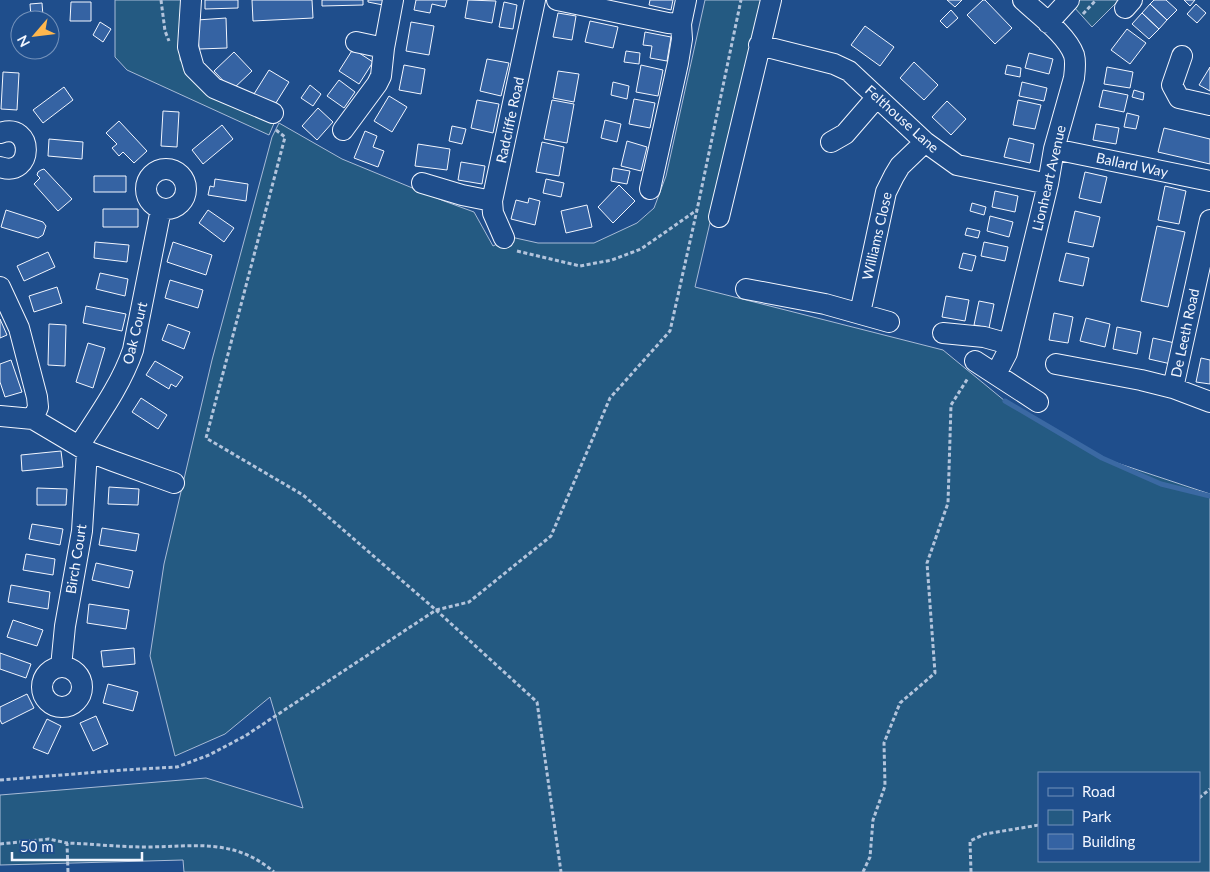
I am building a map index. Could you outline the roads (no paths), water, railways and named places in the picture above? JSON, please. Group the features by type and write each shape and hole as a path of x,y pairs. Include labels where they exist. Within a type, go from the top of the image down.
{"street":[{"path":"191,0 188,47 194,68 214,88 272,119"},
{"path":"343,130 381,76 384,48 394,0"},
{"name":"Radcliffe Road","path":"504,238 493,213 492,201 535,0"},
{"path":"557,0 681,24"},
{"path":"650,189 678,63 682,39 681,24 686,0"},
{"name":"Lionheart Avenue","path":"996,374 1007,353 1048,184 1054,149 1076,67 1070,46 1063,37 1023,0"},
{"path":"1048,23 1069,0"},
{"path":"719,217 769,8"},
{"path":"356,42 384,48"},
{"name":"Felthouse Lane","path":"759,45 834,64 849,71 925,142 957,165 1048,184"},
{"path":"1182,56 1172,86 1179,98 1210,104"},
{"path":"831,142 845,134 877,97"},
{"path":"0,133 14,132 24,139 26,145 25,157 22,162 17,166 1,170"},
{"name":"Williams Close","path":"860,313 886,192 900,166 925,142"},
{"name":"Ballard Way","path":"1054,149 1210,181"},
{"path":"422,183 462,195 492,201"},
{"name":"Oak Court","path":"83,448 124,374 133,350 160,209"},
{"name":"De Leeth Road","path":"1173,388 1210,220"},
{"path":"0,287 19,328 37,397 38,408 33,419"},
{"path":"746,289 825,304 889,322"},
{"path":"943,333 984,337 1009,344"},
{"name":"De Leeth Road","path":"1056,364 1141,380 1173,388 1209,402"},
{"path":"971,369 996,374 1038,402"},
{"path":"0,416 33,419 83,448 113,461 174,482"},
{"name":"Birch Court","path":"61,667 65,626 82,531 83,448"}],"waterway":[{"path":"1005,401 1102,458 1161,484 1210,496"}]}
